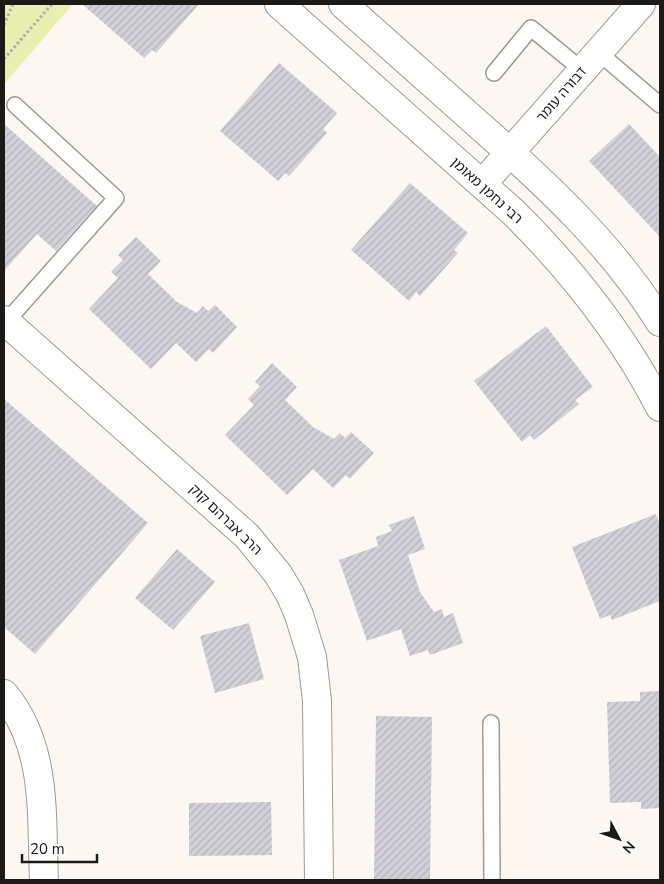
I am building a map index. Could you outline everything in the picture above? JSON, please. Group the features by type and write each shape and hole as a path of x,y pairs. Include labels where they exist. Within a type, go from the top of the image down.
{"street":[{"name":"רבי נחמן מאומן","path":"279,4 482,184 548,247 582,285 614,327 660,406"},
{"path":"343,4 541,180 585,224 615,259 660,322"},
{"name":"דבורה עומר","path":"482,184 641,4"},
{"name":"הרב אברהם קוק","path":"7,327 247,536 278,574 290,594 306,636 315,679 319,880"},
{"path":"4,694 24,723 37,758 44,880"}],"lane":[{"path":"494,73 531,28 590,61 660,105"},
{"path":"7,327 116,198 15,105"},
{"path":"491,723 492,880"}],"path":[{"path":"4,25 13,4"},
{"path":"4,59 52,4"}],"green space":[{"path":"4,4 73,4 4,84"}],"building":[{"path":"82,4 199,4 156,53 152,50 144,58"},
{"path":"279,63 337,113 323,129 327,133 289,176 285,173 278,181 220,131"},
{"path":"4,124 97,206 56,251 37,234 4,271"},
{"path":"629,124 660,157 660,237 589,161"},
{"path":"410,183 468,233 454,250 458,253 420,296 416,292 409,301 351,250"},
{"path":"136,237 161,261 148,274 177,302 197,313 203,306 208,311 215,305 237,327 213,353 209,349 196,362 176,343 151,369 89,309 118,278 111,272 123,260 118,255"},
{"path":"546,326 593,387 575,400 579,404 534,440 530,435 522,442 474,381"},
{"path":"272,363 297,387 285,400 313,427 334,439 340,433 345,438 351,432 374,453 350,479 346,475 333,488 313,469 287,495 225,435 254,405 248,399 260,386 255,382"},
{"path":"4,399 148,523 35,654 4,627"},
{"path":"656,514 660,526 660,601 612,620 610,615 600,619 572,547"},
{"path":"414,516 425,549 408,555 420,592 434,612 442,609 444,617 453,613 463,643 430,655 428,650 410,656 401,629 367,641 339,560 378,546 376,537 392,531 389,525"},
{"path":"177,549 215,582 173,630 135,598"},
{"path":"249,623 264,679 215,693 200,636"},
{"path":"660,691 660,808 641,809 641,802 610,803 607,702 640,701 640,692"},
{"path":"376,716 432,717 430,880 374,880"},
{"path":"271,802 272,855 189,856 189,803"}]}
